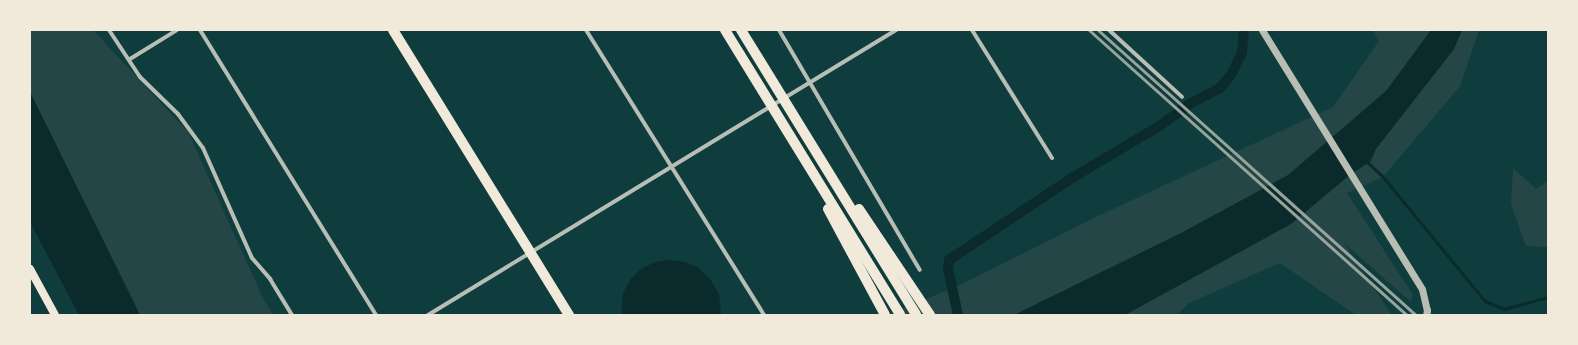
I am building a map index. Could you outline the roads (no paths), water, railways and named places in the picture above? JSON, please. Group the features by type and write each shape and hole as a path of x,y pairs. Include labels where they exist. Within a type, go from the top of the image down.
{"highway":[{"path":"393,30 569,315"},
{"path":"725,30 900,315"},
{"path":"741,30 916,315"},
{"path":"790,109 930,315"},
{"path":"779,118 885,315"}],"main road":[{"path":"30,269 55,315"}],"street":[{"path":"110,30 130,59 140,77 178,114 203,148 252,258 270,279 292,315"},
{"path":"130,59 177,30"},
{"path":"200,30 376,315"},
{"path":"586,30 764,315"},
{"path":"779,30 811,82 920,270"},
{"path":"428,315 896,30"},
{"path":"972,30 1052,158"},
{"path":"1109,30 1182,97"},
{"path":"1262,30 1422,289 1427,310 1426,315"}],"waterway":[{"path":"958,315 948,269 949,260 1072,178 1161,125 1191,103 1220,88 1231,75 1242,52 1244,30"},
{"path":"1366,161 1383,177 1485,301 1504,309 1548,297"}],"railway":[{"path":"1089,30 1407,315"},
{"path":"1098,30 1416,315"}]}
